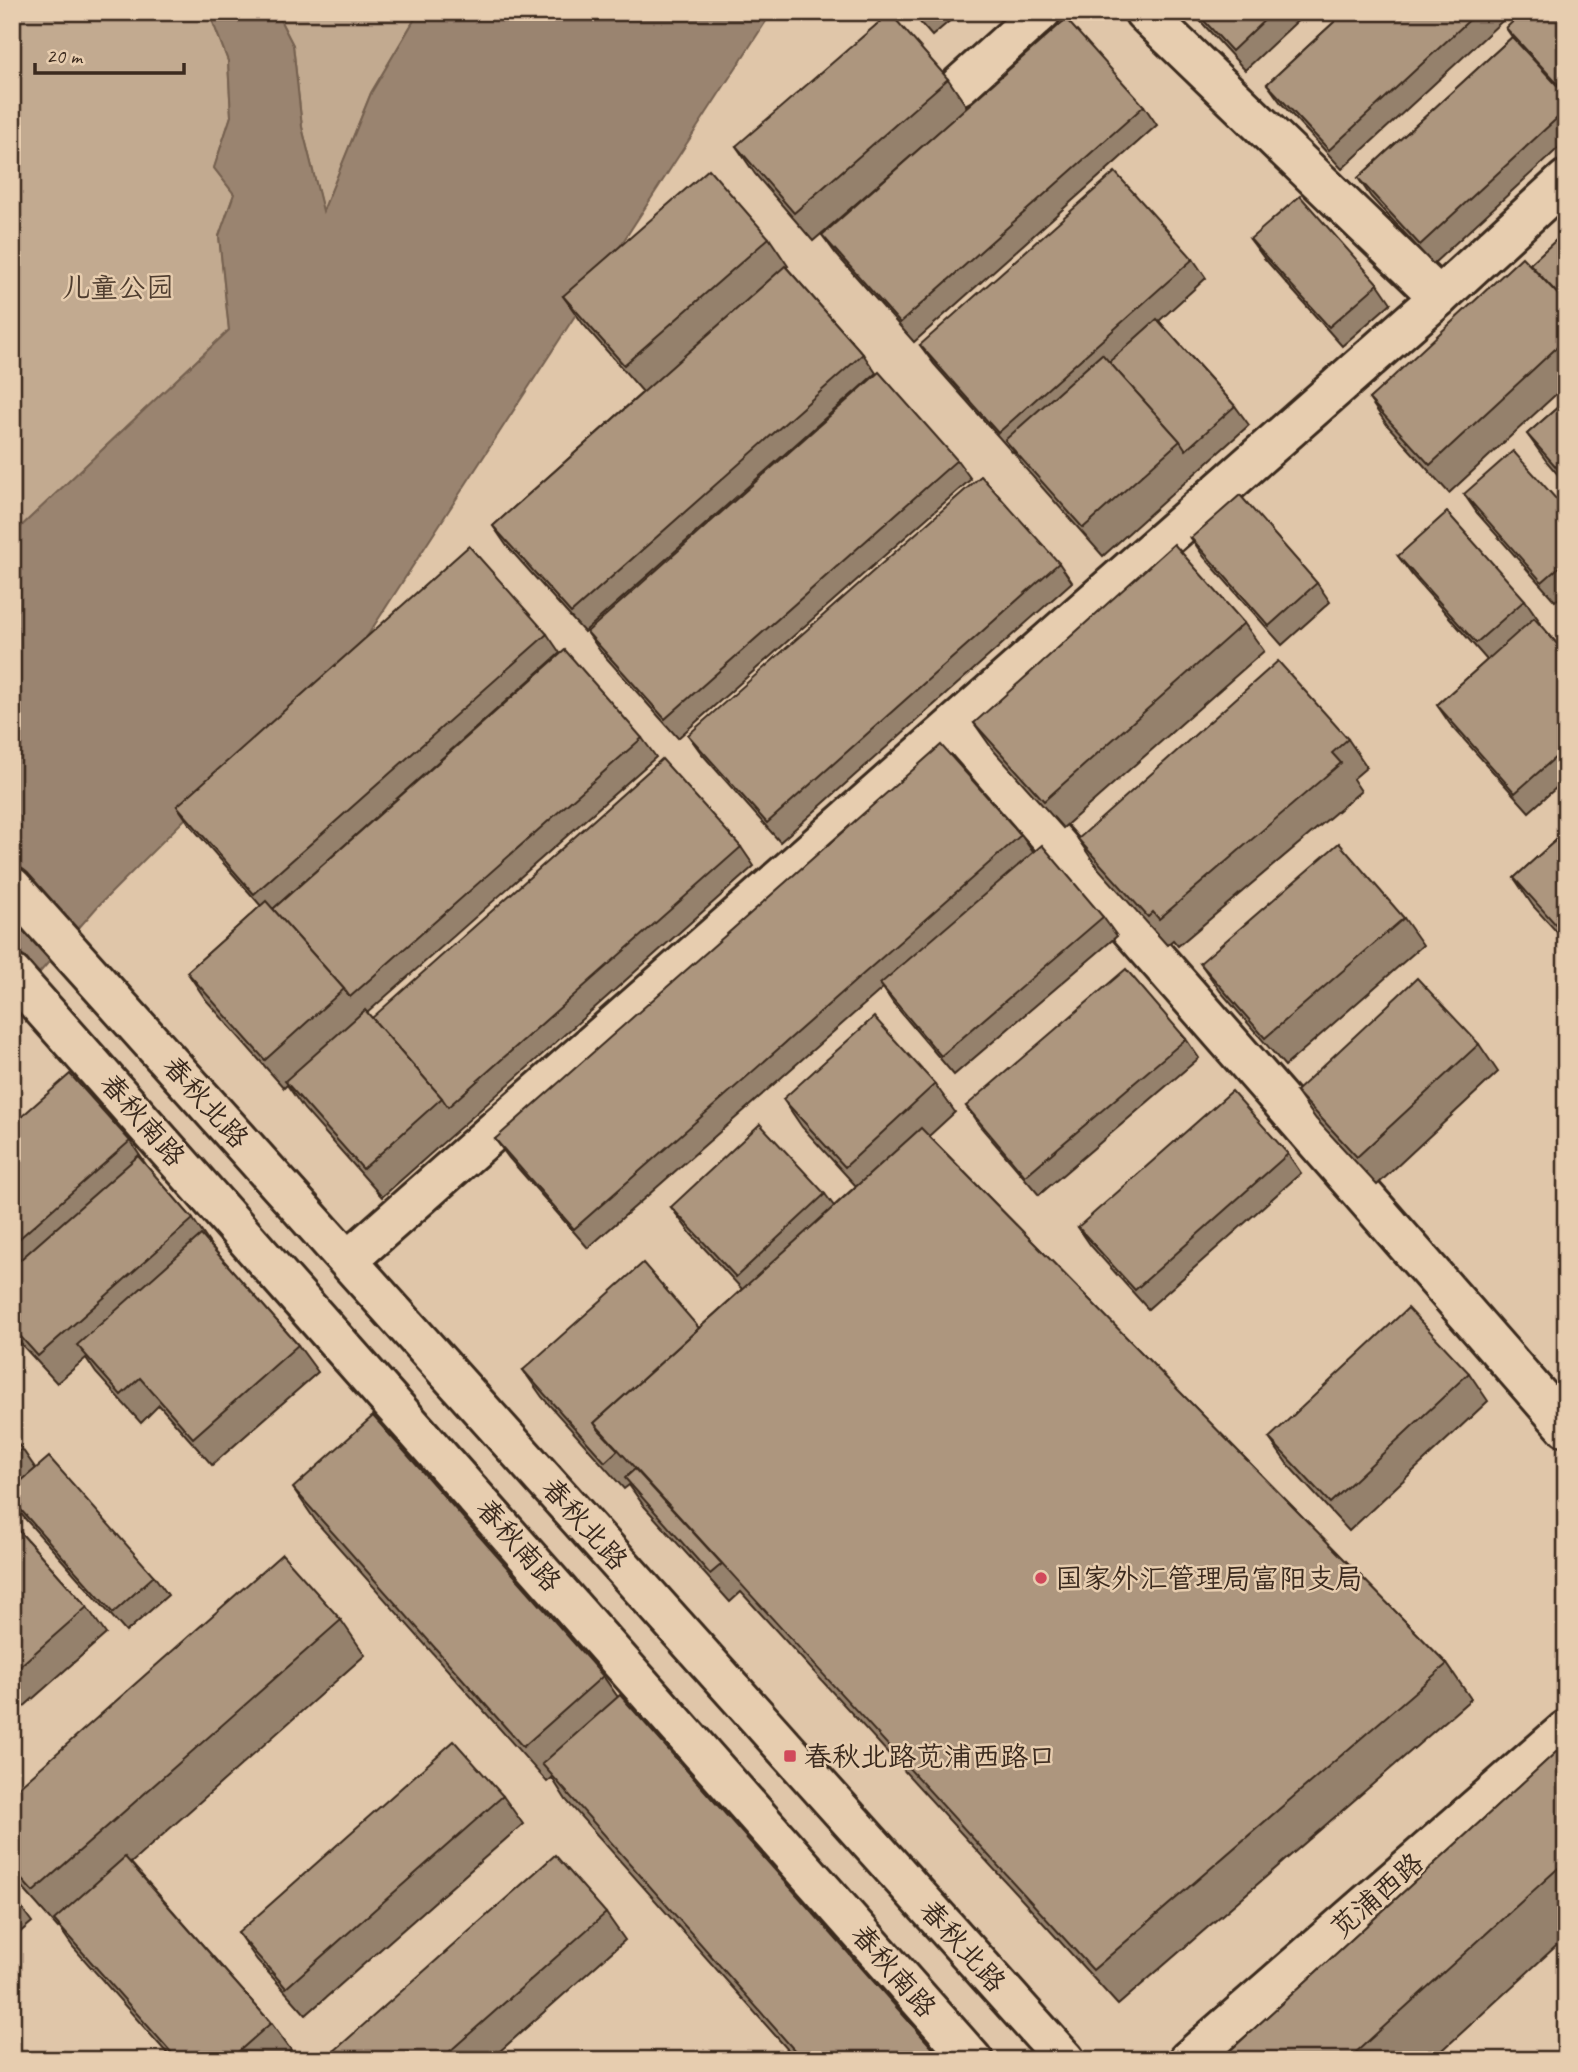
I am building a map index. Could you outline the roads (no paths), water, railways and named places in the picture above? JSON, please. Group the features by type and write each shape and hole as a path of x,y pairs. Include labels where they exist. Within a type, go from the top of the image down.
{"street":[{"path":"960,85 1041,12"},
{"path":"1144,12 1439,297"},
{"path":"348,1260 1439,297 1566,180"},
{"path":"954,727 1566,1427"},
{"name":"春秋北路","path":"12,887 1065,2060"},
{"name":"春秋南路","path":"12,974 973,2060"},
{"path":"63,1092 94,1064"},
{"name":"苋浦西路","path":"1188,2060 1566,1730"}],"place":[{"name":"国家外汇管理局富阳支局","path":"1041,1578"},
{"name":"春秋北路苋浦西路口","path":"790,1756"}],"park label":[{"name":"儿童公园","path":"118,287"}]}
